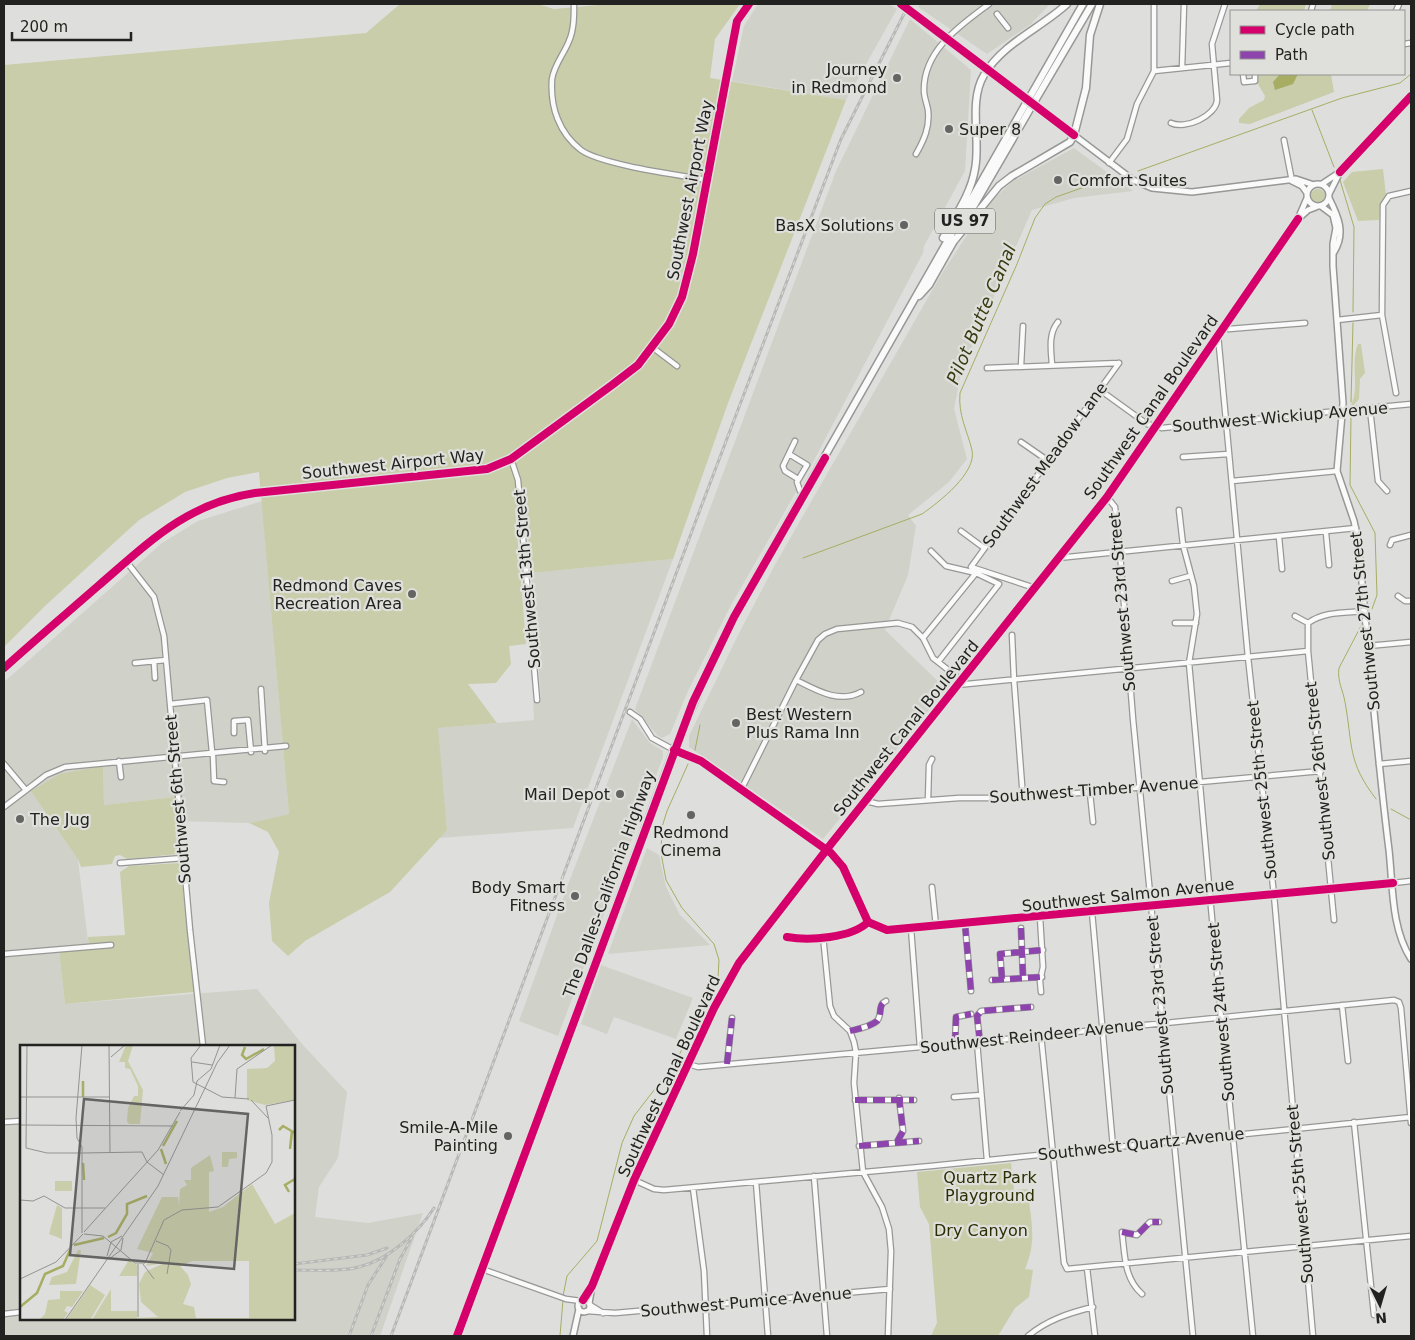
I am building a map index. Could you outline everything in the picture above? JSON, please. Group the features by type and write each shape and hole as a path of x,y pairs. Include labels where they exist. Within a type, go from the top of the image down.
{"highway":[{"path":"930,269 937,251 962,203 975,171 977,99 983,76 1014,43 1067,4"},
{"name":"The Dalles-California Highway","path":"918,296 929,285 954,241 1083,4"},
{"name":"The Dalles-California Highway","path":"1033,97 1092,4"},
{"path":"954,241 999,186 1012,176 1070,142 1074,135 1086,88 1090,35 1100,4"},
{"name":"The Dalles-California Highway","path":"457,1336 674,750 718,649 804,494 918,296 930,269 1028,107"}],"main road":[{"name":"Southwest Airport Way","path":"4,668 159,533 183,517 229,498 271,491 487,469 511,459 638,365 669,324 682,297 693,254 737,21 749,4"},
{"path":"901,4 1133,180 1152,188 1172,192 1192,192 1296,179 1314,184 1322,184 1340,172 1411,96"},
{"path":"1292,181 1302,186 1310,204 1319,206 1329,196 1340,172"},
{"path":"1298,219 1306,195 1314,184"},
{"path":"1322,184 1328,190 1329,196"},
{"name":"Southwest 27th Street","path":"1329,196 1340,223 1337,247 1334,253"},
{"name":"Southwest 27th Street","path":"1319,206 1333,215 1335,221 1334,253 1342,411 1337,471 1356,528 1397,926 1402,945 1411,959"},
{"name":"Southwest Canal Boulevard","path":"579,1309 592,1286 634,1180 714,1008 739,963 826,850 1107,497 1298,219 1308,210 1319,206"},
{"path":"674,750 702,761 826,850 843,867 868,922"},
{"name":"Southwest Salmon Avenue","path":"868,922 887,930 1040,917 1211,899 1274,896 1332,888 1393,883"},
{"name":"Southwest Canal Boulevard","path":"586,1311 590,1304 592,1286"},
{"path":"582,1301 590,1304"},
{"path":"573,1336 579,1309 586,1311 577,1324"}],"street":[{"path":"574,4 569,42 559,57 552,77 554,112 564,134 583,151 615,163 707,180"},
{"path":"916,154 927,130 928,112 924,91 926,72 946,37 964,21 989,4"},
{"path":"1109,163 1127,139 1137,104 1154,71 1154,4"},
{"path":"1182,68 1184,4"},
{"path":"1171,123 1179,125 1206,117 1214,111 1217,100 1212,44 1225,4"},
{"path":"997,14 1008,28"},
{"path":"1154,71 1230,63"},
{"path":"1243,75 1244,82 1248,83 1255,81 1255,75"},
{"path":"1284,140 1292,181"},
{"path":"1396,394 1382,315 1383,205 1389,196 1411,191"},
{"path":"1337,320 1382,315"},
{"path":"987,368 1052,365 1052,328 1058,322"},
{"path":"1223,328 1305,323"},
{"path":"1021,366 1023,326"},
{"name":"Southwest 25th Street","path":"1218,334 1236,540 1274,896 1313,1336"},
{"path":"652,348 677,366"},
{"name":"Southwest Meadow Lane","path":"1035,588 970,567 1119,363 1052,365"},
{"name":"Southwest Wickiup Avenue","path":"1100,390 1147,424 1162,428 1411,404"},
{"path":"1370,409 1378,482 1388,491"},
{"path":"795,441 783,468 798,479"},
{"path":"1021,442 1047,460"},
{"path":"789,454 807,465 798,479 800,491 804,494"},
{"path":"1184,458 1228,454"},
{"name":"Southwest 13th Street","path":"511,459 518,480 538,700"},
{"path":"1232,481 1337,471"},
{"name":"Southwest 23rd Street","path":"1107,497 1115,507 1120,552 1129,669 1184,1258 1193,1336"},
{"name":"Southwest 24th Street","path":"1179,510 1183,545 1194,586 1196,623 1190,646 1189,663 1252,1336"},
{"path":"1058,558 1356,528"},
{"path":"961,531 984,548"},
{"path":"1326,532 1329,565"},
{"path":"1390,544 1392,540 1399,536 1411,535"},
{"path":"1279,537 1282,570"},
{"path":"931,550 946,566 976,573 999,584 938,662"},
{"name":"Southwest 6th Street","path":"126,561 154,597 164,636 183,858 202,1045"},
{"path":"923,638 976,573"},
{"path":"1172,581 1190,576"},
{"path":"1398,596 1406,601 1411,600"},
{"path":"1295,616 1308,623 1317,617 1327,614 1365,611"},
{"path":"741,790 818,640 837,629 898,622 912,628 923,638 933,658 959,683 1014,680 1308,651"},
{"path":"1175,623 1196,623"},
{"name":"Southwest 26th Street","path":"1308,623 1308,651 1334,920"},
{"path":"1012,635 1023,798"},
{"path":"1368,646 1411,642"},
{"path":"134,663 166,660"},
{"path":"154,662 155,678"},
{"path":"796,680 826,694 842,697 854,696 861,692"},
{"path":"261,689 265,751"},
{"path":"170,704 207,700 214,781 224,782"},
{"path":"630,712 640,719 652,738 674,750"},
{"path":"234,733 234,721 248,720 251,752"},
{"path":"4,807 25,789 46,775 65,767 119,760 286,746"},
{"path":"928,800 929,765 932,758"},
{"path":"119,760 121,776"},
{"path":"1379,764 1411,761"},
{"path":"4,764 25,789"},
{"name":"Southwest Timber Avenue","path":"866,801 878,804 928,800 1023,798 1321,771"},
{"path":"1090,793 1093,822"},
{"path":"120,863 183,858"},
{"name":"Southwest Salmon Avenue","path":"1393,883 1411,881"},
{"path":"932,887 936,926"},
{"path":"1092,912 1113,1147"},
{"path":"1040,917 1043,950 1041,992"},
{"path":"787,937 823,936 854,932 868,922"},
{"path":"965,924 971,991"},
{"path":"911,928 920,1047"},
{"path":"1021,928 1023,977"},
{"path":"823,936 830,1006 834,1016 850,1031 856,1052 855,1100 862,1172 882,1207 889,1229 891,1251 888,1336"},
{"path":"4,954 111,945"},
{"path":"1002,979 1000,954 1043,950"},
{"path":"992,980 1042,977"},
{"path":"850,1031 876,1022 879,1019 880,1007 886,1000"},
{"name":"Southwest Reindeer Avenue","path":"688,1064 698,1067 978,1042 1394,1000 1399,1002 1401,1008 1411,1117"},
{"path":"1342,1005 1348,1061"},
{"path":"987,1160 977,1016 981,1011 1031,1007"},
{"path":"955,1044 956,1017 971,1014"},
{"path":"727,1064 732,1018"},
{"path":"1042,1035 1052,1154 1065,1266 1071,1270 1411,1236"},
{"path":"954,1097 982,1095"},
{"path":"855,1100 900,1098 914,1100"},
{"path":"897,1142 903,1131 900,1098"},
{"path":"1411,1117 1411,1123"},
{"name":"Southwest Quartz Avenue","path":"634,1180 658,1190 694,1188 1411,1117"},
{"path":"4,1122 20,1121"},
{"path":"1354,1122 1374,1315"},
{"path":"859,1146 919,1141"},
{"path":"814,1176 826,1336"},
{"path":"756,1182 768,1336"},
{"path":"694,1188 704,1271 704,1306 707,1336"},
{"path":"1142,1294 1133,1286 1126,1264 1122,1232 1137,1235 1150,1222 1159,1222"},
{"path":"1087,1268 1095,1336"},
{"path":"482,1269 566,1299 582,1301"},
{"name":"Southwest Pumice Avenue","path":"586,1311 602,1313 704,1306 890,1289"},
{"path":"566,1299 579,1309"},
{"path":"590,1304 602,1313"},
{"path":"1028,1336 1043,1325 1066,1314 1092,1307"},
{"path":"4,1314 20,1312"}],"shaded area":[{"path":"758,4 889,4 897,9 846,100 732,81 744,26"},
{"path":"920,4 1050,4 1031,24 987,54 918,7"},
{"path":"910,19 971,70 965,171 924,246 923,253 811,466 731,605 688,691 670,734 662,738 658,736 635,709 836,171"},
{"path":"1279,75 1298,75 1293,84 1275,90 1273,82"},
{"path":"1074,148 1133,191 1074,198 1032,210 961,372 954,409 967,459 949,482 908,515 916,526 908,575 885,630 946,689 823,839 689,747 689,736 738,635 776,563 941,275 985,207 1013,181"},
{"path":"262,501 289,814 249,823 176,821 175,797 104,805 103,767 78,860 89,949 59,951 65,1004 257,989 303,1045 347,1092 338,1158 319,1187 315,1217 368,1223 423,1213 380,1336 4,1336 4,682 162,543 198,521"},
{"path":"673,559 573,828 439,838 447,829 437,728 534,720 533,702 541,701 531,573"},
{"path":"632,719 650,743 663,751 663,757 558,1036 519,1021 569,882"},
{"path":"647,848 659,855 666,887 680,915 710,945 608,954"},
{"path":"601,965 693,998 676,1039 614,1017 607,1034 581,1024"}],"green space":[{"path":"400,4 537,4 554,9 609,4 740,4 715,39 710,78 846,100 728,403 673,559 531,573 525,496 515,509 526,644 509,646 511,664 496,683 468,684 497,723 438,728 447,830 390,892 305,941 288,956 272,941 269,903 279,852 268,832 249,823 289,814 259,472 227,478 185,492 139,520 45,606 4,647 4,65 366,33"},
{"path":"1260,4 1306,4 1304,10 1257,10"},
{"path":"1332,4 1370,4 1367,10 1330,10"},
{"path":"1257,75 1331,75 1334,92 1250,124 1239,123 1239,119 1249,108 1264,100 1265,96 1258,84"},
{"path":"1383,169 1386,195 1380,204 1379,220 1358,221 1343,182 1352,172"},
{"path":"1315,189 1321,189 1325,196 1321,203 1315,203 1311,199 1311,193"},
{"path":"1358,344 1361,344 1365,373 1360,379 1359,399 1354,405 1351,405 1355,391 1355,359"},
{"path":"103,766 104,805 175,797 178,854 127,859 120,855 115,856 112,864 81,867 78,859 31,791 60,774"},
{"path":"180,863 194,992 65,1004 59,951 89,949 88,937 125,935 120,872 129,866"},
{"name":"Dry Canyon","path":"1011,1163 1014,1190 1028,1189 1032,1238 1025,1269 1033,1270 1029,1297 1015,1308 998,1336 931,1336 937,1323 929,1224 920,1207 917,1172"}],"waterway":[{"name":"Pilot Butte Canal","path":"1138,171 1342,98 1400,83 1411,74"},
{"path":"1312,110 1334,167"},
{"name":"Pilot Butte Canal","path":"803,558 922,514 947,495 963,477 969,468 972,450 962,415 960,393 1017,264 1035,218 1045,204 1056,197 1113,177"},
{"path":"1340,180 1354,227 1353,312"},
{"path":"1351,402 1353,323"},
{"path":"1351,416 1350,485 1375,533 1377,595 1372,609"},
{"path":"1361,626 1339,668 1339,677 1356,763 1360,774 1376,799"},
{"name":"Pilot Butte Canal","path":"695,750 700,725"},
{"name":"Pilot Butte Canal","path":"563,1296 567,1276 597,1241 622,1143 634,1116 675,1063 718,978 719,960 714,944 682,908 666,880 661,853 662,827 688,764"},
{"path":"1391,809 1411,820"},
{"name":"Pilot Butte Canal","path":"560,1336 563,1300"}],"railway":[{"path":"391,1336 701,507 841,139 909,4"},
{"path":"295,1270 343,1270 370,1263 391,1252 411,1236 434,1208"},
{"path":"371,1336 400,1259 412,1237"},
{"path":"295,1264 367,1255 387,1248"},
{"path":"349,1336 368,1285 386,1257"}],"marked path":[{"path":"965,924 971,991"},
{"path":"1021,928 1023,977"},
{"path":"1002,979 1000,954 1043,950"},
{"path":"992,980 1042,977"},
{"path":"850,1031 877,1021 881,1007 886,1001"},
{"path":"980,1042 977,1016 981,1011 1031,1007"},
{"path":"955,1044 956,1017 971,1014"},
{"path":"727,1064 732,1018"},
{"path":"897,1142 903,1131 899,1098"},
{"path":"855,1100 914,1100"},
{"path":"859,1146 919,1141"},
{"path":"1122,1232 1137,1235 1150,1222 1159,1222"}],"cycle path":[{"path":"4,668 152,540 189,515 231,498 255,493 487,469 511,459 638,365 669,324 682,297 693,254 737,21 749,4"},
{"path":"901,4 1074,135"},
{"path":"1340,172 1411,96"},
{"path":"583,1300 592,1286 634,1180 714,1008 739,963 831,844 1107,497 1298,219"},
{"path":"457,1336 693,702 734,617 825,458"},
{"path":"674,750 701,761 831,853 843,867 868,922 887,930 1393,883"},
{"path":"787,937 807,939 841,935 852,932 868,922"}],"place":[{"name":"Journey in Redmond","path":"897,78"},
{"name":"Super 8","path":"949,129"},
{"name":"Comfort Suites","path":"1058,180"},
{"name":"BasX Solutions","path":"904,225"},
{"name":"Redmond Caves Recreation Area","path":"412,594"},
{"name":"Best Western Plus Rama Inn","path":"736,723"},
{"name":"Mail Depot","path":"620,794"},
{"name":"Redmond Cinema","path":"691,815"},
{"name":"The Jug","path":"20,819"},
{"name":"Body Smart Fitness","path":"575,896"},
{"name":"Smile-A-Mile Painting","path":"508,1136"}],"park label":[{"name":"Quartz Park Playground","path":"990,1186"}]}
